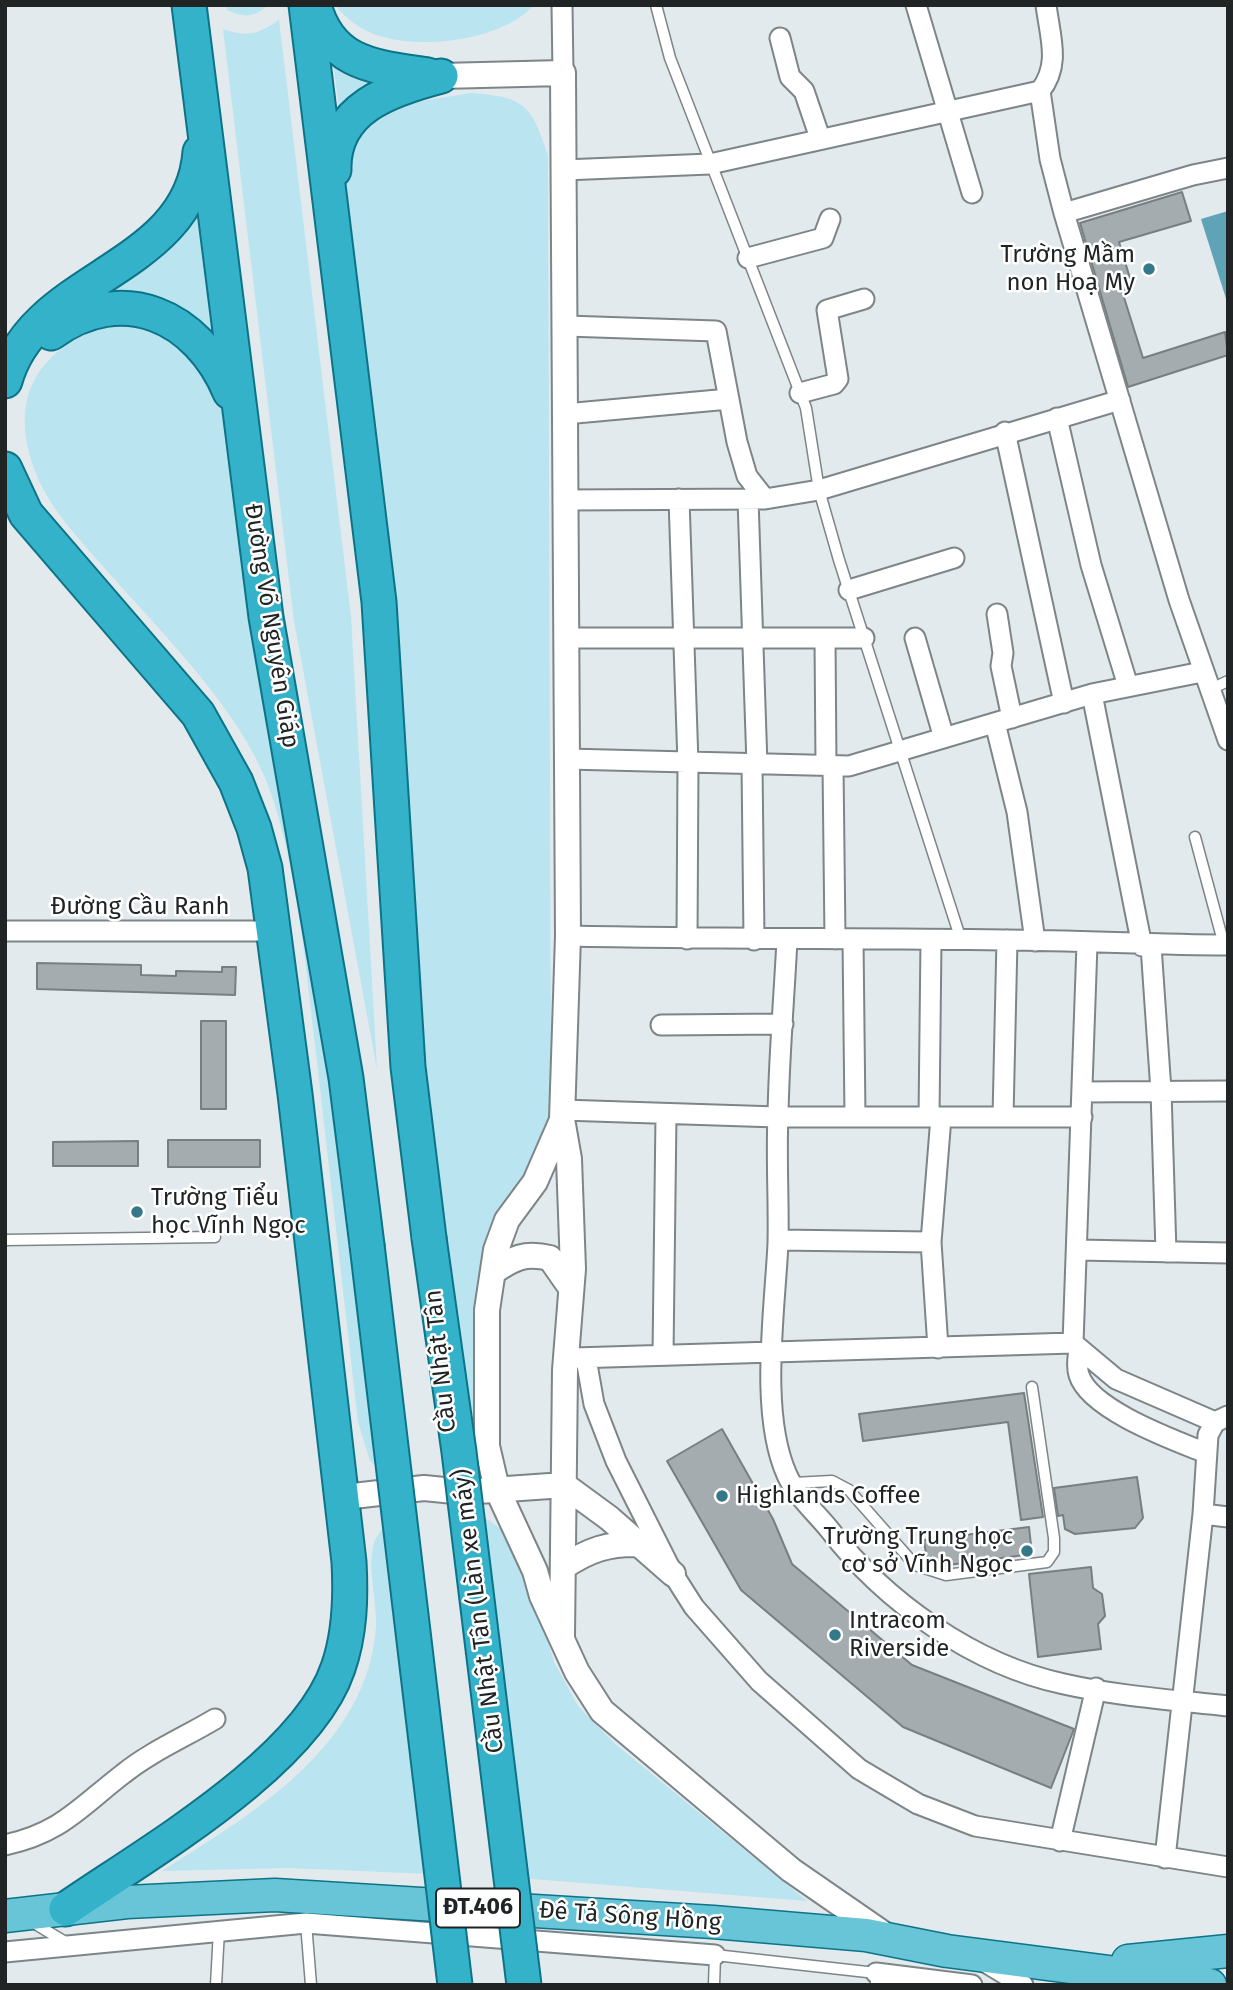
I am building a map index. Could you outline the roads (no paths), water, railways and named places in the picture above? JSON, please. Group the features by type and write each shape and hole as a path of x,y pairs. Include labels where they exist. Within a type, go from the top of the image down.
{"highway":[{"path":"306,5 379,602 408,1067 429,1238"},
{"path":"314,5 323,29 337,48 360,62 441,76"},
{"path":"6,377 27,333 58,307 154,242 180,210 198,178 200,145 190,15"},
{"name":"Đường Võ Nguyên Giáp","path":"190,15 267,617 346,1078 367,1245"},
{"path":"337,256 334,161 339,134 366,104 403,86 441,76"},
{"path":"6,377 37,343 64,324 92,312 118,307 165,318 202,345 219,365 232,395 253,511"},
{"path":"5,469 26,514 198,714 217,743 254,828 265,868 274,932 344,1497 351,1589 348,1629 338,1670 316,1713 284,1751 222,1801 66,1909"},
{"name":"Cầu Nhật Tân","path":"429,1238 452,1467 515,1985"},
{"name":"Cầu Nhật Tân (Làn xe máy)","path":"429,1238 459,1452 524,1985"},
{"path":"367,1245 382,1462 446,1985"},
{"path":"367,1245 455,1985"}],"main road":[{"name":"Đê Tả Sông Hồng","path":"12,1915 127,1902 275,1895 713,1922 890,1938 964,1963 1076,1967 1210,1985"},
{"path":"1076,1967 1228,1951"}],"street":[{"path":"562,5 568,936 562,1114 569,1159 571,1288 576,1358 564,1485 562,1636"},
{"path":"916,5 950,111 971,193"},
{"path":"564,170 710,164 1040,91 1052,76 1053,56 1046,5"},
{"path":"780,38 790,76 804,91 820,138"},
{"path":"441,76 563,73"},
{"path":"1040,91 1050,159 1064,213 1205,681 1228,740"},
{"path":"1064,213 1193,175 1228,168"},
{"path":"748,258 823,238 830,219"},
{"path":"800,393 834,384 838,379 827,310 864,299"},
{"path":"566,326 716,331 747,476 756,499 751,638 754,940"},
{"path":"565,414 729,399"},
{"path":"564,500 756,499 819,490 920,461 1005,432 1120,400"},
{"path":"1056,418 1091,565 1128,686"},
{"path":"1005,432 1064,703"},
{"path":"679,499 688,763 687,939"},
{"path":"849,590 954,558"},
{"path":"997,614 1003,653 1003,721 1035,941"},
{"path":"566,638 864,638"},
{"path":"825,638 830,766 855,1117"},
{"path":"915,638 944,738"},
{"path":"567,759 849,766 1092,694 1128,686 1205,681"},
{"path":"1092,694 1146,946 1161,1091 1166,1252"},
{"name":"Đường Cầu Ranh","path":"5,931 274,932"},
{"path":"568,936 1226,945"},
{"path":"787,940 778,1116 778,1240 772,1354 774,1428 788,1477 841,1545 885,1590 952,1637 1031,1674 1065,1684 1228,1706"},
{"path":"930,940 935,1117 931,1242 939,1348"},
{"path":"1003,1117 1007,940"},
{"path":"1087,944 1076,1346 1079,1378 1090,1392 1126,1418 1206,1453"},
{"path":"661,1025 783,1024"},
{"path":"1082,1092 1228,1091"},
{"path":"562,1114 1082,1117"},
{"path":"562,1114 535,1182 507,1220 496,1250 492,1272 487,1310 487,1446 496,1489 577,1672 602,1711 791,1870 890,1938"},
{"path":"663,1355 666,1115"},
{"path":"778,1240 931,1242"},
{"path":"1078,1250 1228,1253"},
{"path":"492,1272 516,1256 533,1254 550,1258 571,1288"},
{"path":"576,1358 1076,1346 1115,1378 1222,1419 1208,1436 1203,1514 1180,1700 1165,1858"},
{"path":"576,1358 616,1461 673,1574 694,1607 759,1681 859,1769 919,1804 975,1826 1228,1867"},
{"path":"424,1488 487,1446"},
{"path":"344,1497 424,1488 464,1492 564,1485 640,1544 673,1574"},
{"path":"1203,1514 1228,1517"},
{"path":"563,1567 590,1550 616,1543 640,1544"},
{"path":"1060,1841 1096,1688"},
{"path":"5,1845 26,1840 54,1828 81,1812 124,1773 215,1719"},
{"path":"275,1895 283,1908 306,1923"},
{"path":"5,1952 306,1923 715,1955"},
{"path":"876,1979 964,1963"},
{"path":"876,1979 964,1963 1023,1985"}],"lane":[{"path":"656,5 670,58 806,408 819,490 899,751 961,940"},
{"path":"1205,681 1228,681"},
{"path":"1195,837 1226,945"},
{"path":"5,1240 215,1237"},
{"path":"793,1483 832,1481 849,1490 915,1565 946,1575 1047,1562 1054,1552 1054,1538 1032,1387"},
{"path":"12,1915 69,1944"},
{"path":"306,1923 311,1985"},
{"path":"216,1985 219,1930"},
{"path":"714,1985 715,1955 876,1979"}],"place":[{"name":"Trường Mầm non Hoạ My","path":"1149,269"},
{"name":"Trường Tiểu học Vĩnh Ngọc","path":"137,1212"},
{"name":"Highlands Coffee","path":"722,1496"},
{"name":"Trường Trung học cơ sở Vĩnh Ngọc","path":"1027,1551"},
{"name":"Intracom Riverside","path":"835,1635"}]}
